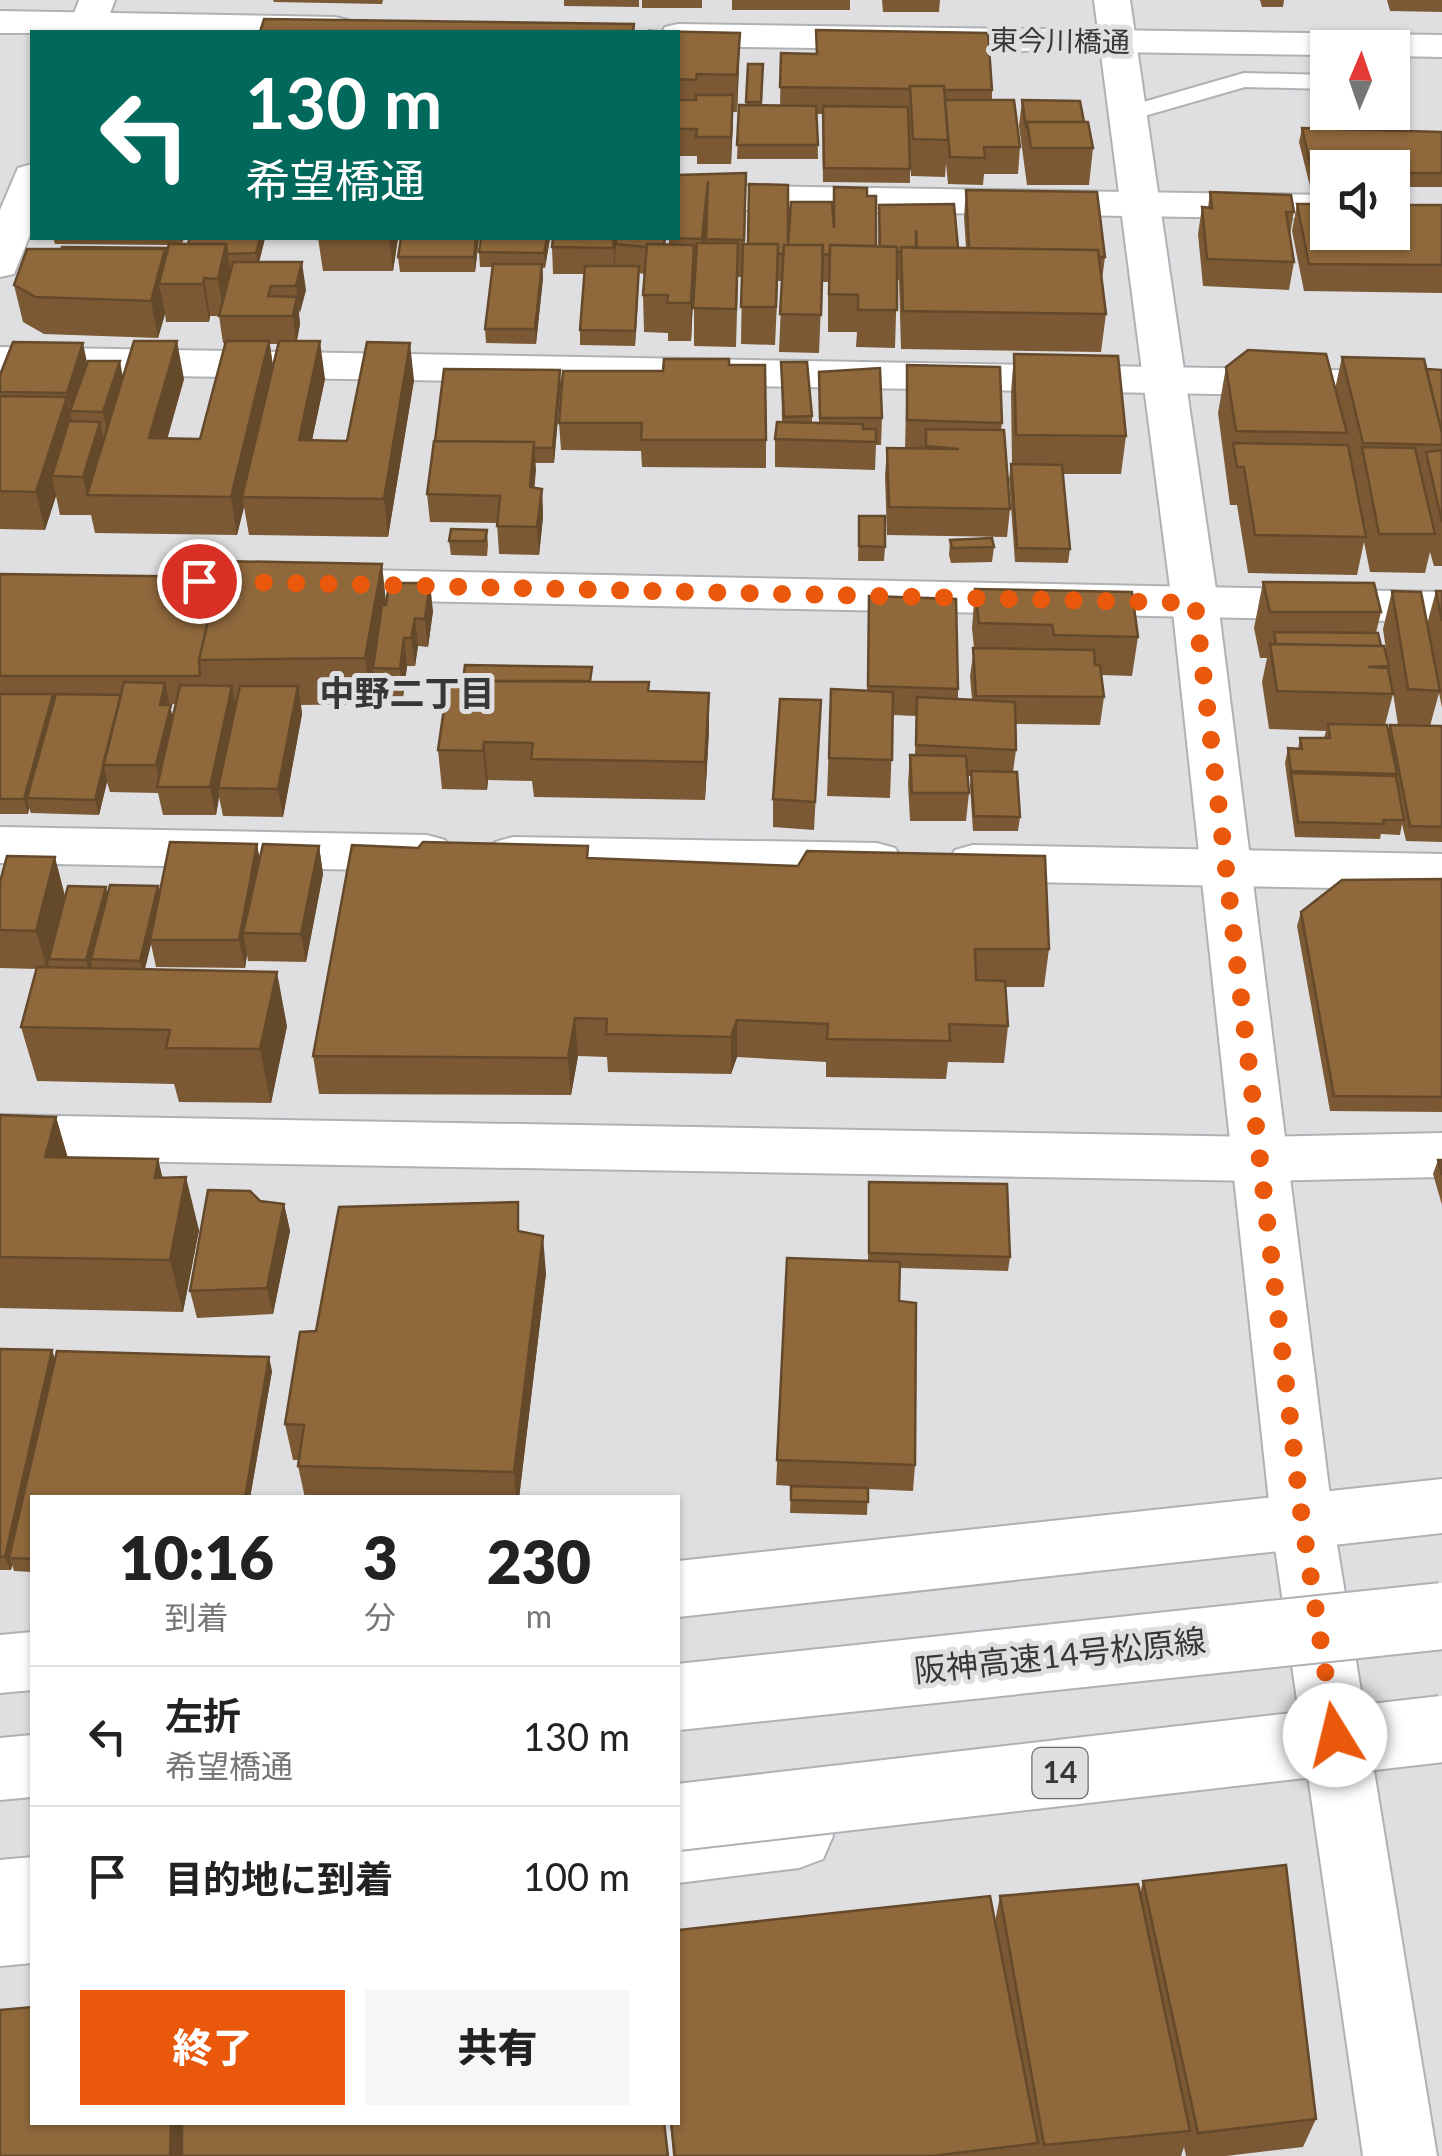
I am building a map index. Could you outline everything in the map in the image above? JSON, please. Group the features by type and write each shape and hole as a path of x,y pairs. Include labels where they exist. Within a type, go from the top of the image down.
{"main road":[{"path":"1112,0 1195,603 1302,1520 1400,2156"},
{"path":"0,22 90,19 366,29"},
{"name":"東今川橋通","path":"680,34 1310,45"},
{"name":"東今川橋通","path":"1410,46 1442,46"},
{"path":"0,265 30,186"},
{"path":"680,197 1310,207"},
{"path":"0,360 1442,385"},
{"path":"259,582 1442,607"},
{"path":"0,846 1442,872"},
{"path":"0,1136 1260,1158 1442,1155"},
{"path":"680,1589 1442,1506"},
{"name":"阪神高速14号松原線","path":"680,1697 1442,1616"},
{"path":"0,1664 30,1661"},
{"name":"14","path":"680,1817 1442,1729"},
{"path":"680,1851 1442,1759"},
{"path":"0,1769 30,1766"},
{"path":"0,1894 30,1890"},
{"path":"0,1932 30,1928"}],"lane":[{"path":"1127,114 1244,80 1310,82"}],"building":[{"path":"264,19 634,24 633,30 261,30"},
{"path":"816,30 988,33 992,90 944,90 944,86 780,87 781,53 817,54"},
{"path":"680,32 740,33 737,75 697,74 696,80 680,79"},
{"path":"748,64 763,64 761,102 746,102"},
{"path":"910,86 944,86 948,140 913,139"},
{"path":"696,95 733,95 731,137 696,137 697,129 680,129 680,100 696,100"},
{"path":"945,100 1014,100 1020,147 984,147 985,158 950,157"},
{"path":"1022,100 1080,101 1084,122 1027,122 1026,128"},
{"path":"739,105 816,106 818,145 737,145"},
{"path":"823,106 908,107 910,169 824,168"},
{"path":"1027,122 1088,122 1093,148 1031,148"},
{"path":"1302,128 1442,132 1442,173 1410,173 1410,150 1310,150 1310,163"},
{"path":"746,173 744,240 706,239 708,181 702,239 680,238 680,175"},
{"path":"749,184 788,185 788,245 784,245 783,254 778,254 778,244 748,244"},
{"path":"834,187 867,188 867,196 876,196 876,246 830,245 830,255 822,254 823,245 788,245 791,202 832,202 834,228"},
{"path":"966,190 1097,192 1105,257 1099,257 1098,250 969,248"},
{"path":"1210,192 1291,195 1294,212 1286,212 1294,262 1207,259 1202,207 1212,208"},
{"path":"954,204 958,248 917,248 916,230 916,248 901,247 901,252 897,252 897,247 880,246 879,205"},
{"path":"1297,204 1310,204 1310,250 1410,250 1410,205 1442,205 1442,265 1309,264"},
{"path":"189,240 259,240 256,253 227,254 226,244 188,244"},
{"path":"401,240 476,240 474,257 398,257"},
{"path":"481,240 547,240 544,253 479,252"},
{"path":"553,240 614,240 613,248 552,247"},
{"path":"616,240 665,240 664,244 646,247 616,244"},
{"path":"697,243 738,243 736,309 693,308"},
{"path":"169,244 226,244 218,279 204,278 203,284 159,284"},
{"path":"647,244 694,245 691,303 667,303 668,295 643,295"},
{"path":"743,244 778,244 776,307 741,307"},
{"path":"784,245 823,245 821,315 780,314"},
{"path":"830,245 897,247 897,310 858,310 858,295 829,294"},
{"path":"62,247 168,248 167,255 165,249"},
{"path":"901,247 1098,250 1106,314 903,311"},
{"path":"27,249 165,249 151,301 36,297 14,285"},
{"path":"233,262 302,262 296,286 271,286 268,296 297,297 293,316 219,316"},
{"path":"493,264 542,264 535,329 485,329"},
{"path":"585,266 639,266 635,331 580,330"},
{"path":"134,341 177,341 149,438 200,439 226,341 269,341 231,497 87,495"},
{"path":"279,341 320,341 299,440 347,441 367,342 410,343 384,499 242,497"},
{"path":"13,342 83,343 67,393 0,392 0,375"},
{"path":"1248,350 1326,354 1347,433 1236,431 1226,367"},
{"path":"1014,354 1118,356 1126,436 1016,435"},
{"path":"1342,357 1424,359 1442,445 1363,443"},
{"path":"664,359 729,359 729,365 765,365 766,440 641,440 642,423 559,423 563,371 663,371"},
{"path":"88,361 120,361 103,412 70,411"},
{"path":"781,362 807,362 812,416 784,417"},
{"path":"907,365 1000,367 1002,423 907,420"},
{"path":"880,368 882,418 820,418 819,372"},
{"path":"444,369 560,370 553,448 534,448 534,442 435,441"},
{"path":"1426,369 1442,370 1442,433"},
{"path":"0,396 67,397 36,492 0,491"},
{"path":"69,421 100,422 83,477 52,476"},
{"path":"777,422 863,424 863,429 876,429 876,442 775,439"},
{"path":"926,429 1004,430 1010,509 889,507 887,448 959,449 926,446"},
{"path":"434,441 534,442 530,487 542,489 537,527 497,526 500,496 427,494"},
{"path":"1233,443 1348,445 1366,537 1255,535 1244,467 1237,467"},
{"path":"1362,447 1415,448 1435,534 1379,534"},
{"path":"1442,450 1442,522 1426,452"},
{"path":"1011,464 1062,465 1070,549 1017,548"},
{"path":"859,516 885,516 885,547 859,546"},
{"path":"451,529 487,530 485,541 449,541"},
{"path":"992,538 994,547 952,548 950,540"},
{"path":"222,561 382,564 365,658 199,660"},
{"path":"0,574 218,577 199,660 200,676 0,676"},
{"path":"1263,582 1374,583 1381,612 1270,612"},
{"path":"389,583 430,583 425,619 415,618 411,638 404,638 400,669 373,668"},
{"path":"975,589 1132,592 1138,637 1054,635 1052,625 979,623"},
{"path":"1392,591 1421,592 1440,691 1408,689"},
{"path":"1436,591 1442,591 1442,621"},
{"path":"869,596 956,599 958,689 868,686"},
{"path":"1274,632 1378,633 1381,646 1276,644"},
{"path":"1270,644 1384,646 1389,666 1368,667 1388,668 1393,694 1277,691"},
{"path":"973,648 1094,650 1104,697 976,696"},
{"path":"465,665 592,667 590,681 463,681"},
{"path":"448,681 649,682 648,691 709,693 705,762 531,759 533,743 484,742 483,751 438,750"},
{"path":"124,682 165,683 160,705 171,705 156,765 103,765"},
{"path":"180,685 232,686 210,787 157,787"},
{"path":"240,686 298,686 278,789 218,788"},
{"path":"831,689 893,692 892,760 829,758"},
{"path":"0,694 53,694 24,799 0,799"},
{"path":"56,694 121,695 95,800 27,798"},
{"path":"917,697 1015,702 1016,750 916,745"},
{"path":"780,699 821,700 815,802 773,799"},
{"path":"1328,724 1387,725 1397,774 1291,771 1288,748 1302,749 1300,738 1330,738"},
{"path":"1390,725 1442,726 1442,827 1410,826"},
{"path":"910,755 966,756 969,793 912,793"},
{"path":"971,771 1017,772 1020,817 974,816"},
{"path":"1291,773 1396,776 1404,820 1383,820 1384,824 1298,822"},
{"path":"170,842 257,844 239,940 150,940"},
{"path":"423,842 588,846 587,858 798,866 807,851 1045,856 1049,949 975,949 976,980 1005,981 1008,1026 949,1024 950,1041 827,1039 828,1024 737,1020 731,1037 606,1034 607,1019 575,1018 568,1058 313,1056 352,845 418,848"},
{"path":"263,844 319,846 301,934 243,933"},
{"path":"7,856 55,857 36,931 0,930 0,882"},
{"path":"1442,879 1442,1097 1334,1096 1301,912 1342,880"},
{"path":"110,885 158,886 140,961 91,959"},
{"path":"68,886 106,887 86,960 49,959"},
{"path":"37,967 277,972 260,1049 166,1048 170,1030 21,1027"},
{"path":"0,1115 56,1117 45,1157 158,1159 155,1178 186,1177 170,1260 0,1257"},
{"path":"869,1182 1007,1184 1010,1257 869,1253"},
{"path":"208,1190 250,1191 260,1201 284,1204 267,1288 190,1291"},
{"path":"518,1202 518,1231 543,1236 514,1472 298,1466 304,1425 285,1424 300,1332 316,1331 339,1207"},
{"path":"787,1258 900,1262 899,1301 916,1303 915,1465 777,1460"},
{"path":"0,1349 52,1350 5,1557 0,1557"},
{"path":"57,1351 269,1357 246,1495 30,1495 30,1559 9,1558"},
{"path":"791,1486 868,1488 868,1502 791,1500"},
{"path":"1286,1865 1316,2119 1198,2133 1143,1881"},
{"path":"1138,1884 1190,2131 1044,2145 1000,1896"},
{"path":"990,1896 1038,2143 932,2156 675,2156 671,2125 680,2125 680,1930"},
{"path":"30,2007 30,2125 171,2125 170,2156 0,2156 0,2010"},
{"path":"182,2125 664,2125 668,2156 182,2156"}],"district":[{"name":"中野二丁目","path":"407,694"}],"route":[{"path":"199,581 1195,603 1302,1520 1335,1735"}]}
